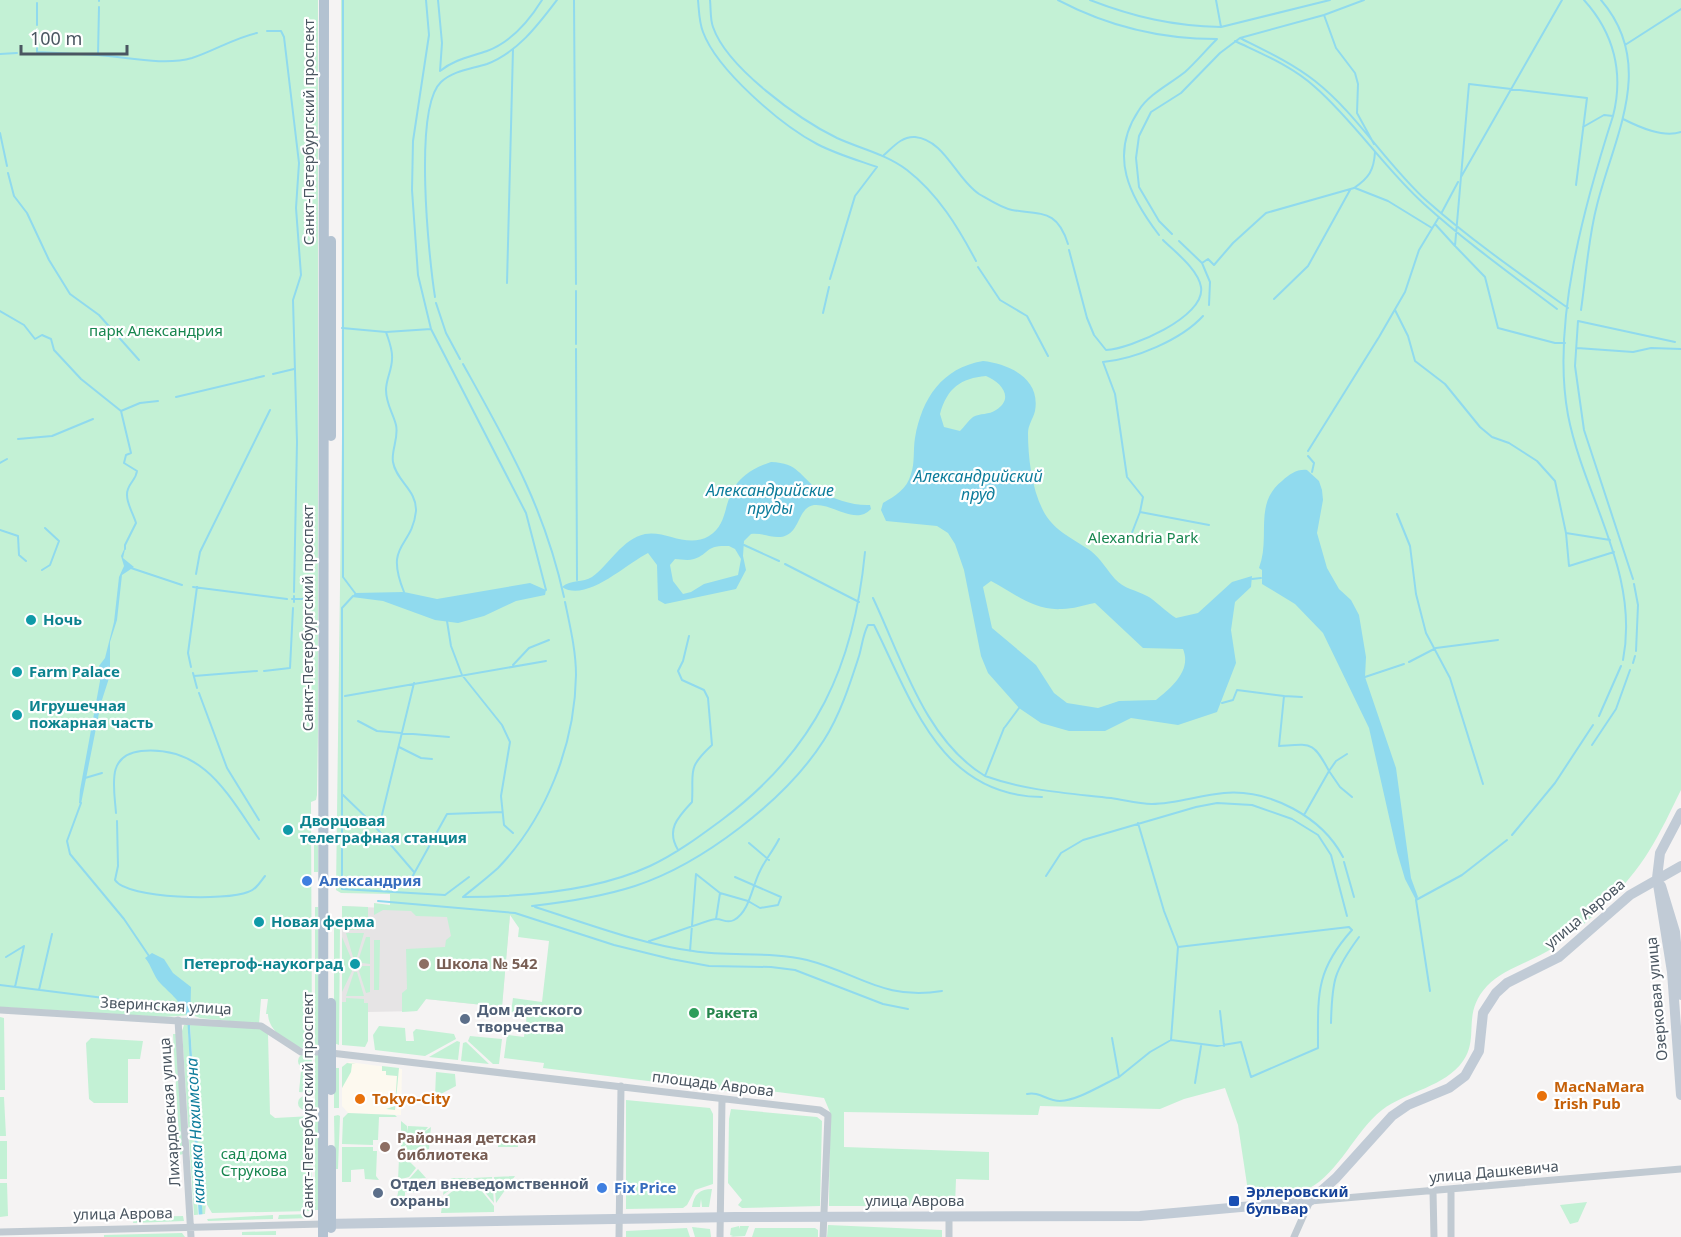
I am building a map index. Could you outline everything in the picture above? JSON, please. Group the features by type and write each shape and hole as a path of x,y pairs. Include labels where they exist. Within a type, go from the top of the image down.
{"main road":[{"name":"Санкт-Петербургский проспект","path":"323,1237 327,1224 324,0"},
{"name":"Санкт-Петербургский проспект","path":"327,1052 332,0"},
{"name":"Санкт-Петербургский проспект","path":"327,1224 331,1237"}],"street":[{"path":"1657,878 1660,853 1681,813"},
{"name":"улица Аврова","path":"0,1232 721,1217 1140,1216 1310,1201 1336,1178 1392,1116 1408,1105 1449,1088 1465,1076 1479,1051 1483,1013 1496,993 1507,983 1559,957 1630,896 1657,878 1681,866"},
{"name":"Озерковая улица","path":"1657,878 1667,900 1675,932 1681,995"},
{"name":"Озерковая улица","path":"1657,878 1659,902 1670,952 1681,1095"},
{"name":"Зверинская улица","path":"0,1010 193,1020 261,1026 302,1052 327,1052 621,1086"},
{"name":"Лихардовская улица","path":"181,1021 193,1227 191,1237"},
{"path":"619,1237 621,1086"},
{"name":"площадь Аврова","path":"621,1086 820,1110 828,1115 823,1237"},
{"path":"720,1237 722,1099"},
{"name":"улица Дашкевича","path":"1310,1201 1681,1169"},
{"path":"1451,1189 1451,1237"},
{"path":"1433,1191 1434,1237"},
{"path":"1294,1237 1310,1201"},
{"path":"949,1237 950,1216"}],"shaded area":[{"name":"Школа № 542","path":"342,906 510,914 502,1007 426,999 417,1011 368,1012 342,1034"},
{"path":"349,1062 402,1069 401,1115 348,1113 342,1106 342,1067"}],"green space":[{"name":"парк Александрия","path":"0,0 318,0 318,730 317,795 316,800 311,802 312,1050 298,1047 284,1039 272,1028 268,1014 266,1014 268,999 261,999 259,1024 200,1018 192,1015 164,1017 0,1007"},
{"name":"Alexandria Park","path":"341,0 1681,0 1681,790 1662,829 1640,865 1606,904 1581,927 1546,952 1502,974 1487,986 1479,996 1472,1016 1468,1052 1455,1070 1436,1083 1382,1110 1363,1129 1329,1173 1308,1189 1289,1194 1254,1196 1248,1191 1238,1125 1225,1088 1184,1099 1160,1109 1040,1106 1038,1115 844,1112 844,1147 989,1152 989,1180 956,1179 955,1206 829,1206 830,1112 824,1098 746,1088 745,1093 543,1068 544,1063 504,1058 507,1035 524,1037 527,1014 511,1012 513,998 542,1002 549,941 518,937 519,928 510,915 502,1007 426,999 417,1011 402,1012 402,993 407,989 406,949 445,947 446,940 451,936 447,917 416,916 411,911 383,910 374,915 374,903 390,905 390,894 341,893 336,890 342,435"},
{"path":"314,835 318,836 318,872 314,872"},
{"path":"342,906 368,907 368,927 364,927 364,930 346,930 346,926 342,926"},
{"path":"315,907 318,907 319,1049 315,1049"},
{"path":"334,925 340,925 339,1045 334,1043"},
{"path":"346,933 364,933 357,957 353,957"},
{"path":"342,937 351,958 348,963 352,971 342,992"},
{"path":"366,937 370,937 370,964 362,963 359,958"},
{"path":"374,940 380,940 379,990 374,990"},
{"path":"362,966 370,966 370,992 366,993 359,971"},
{"path":"354,972 357,972 364,996 346,996"},
{"path":"346,998 364,999 364,1003 368,1003 368,1041 365,1047 342,1045 342,1002 346,1002"},
{"path":"0,1017 4,1018 5,1090 0,1090"},
{"path":"184,1025 188,1025 198,1215 194,1215 182,1031"},
{"name":"сад дома Струкова","path":"190,1025 259,1027 268,1034 270,1114 275,1118 312,1116 312,1211 212,1213 206,1203 205,1214 202,1215"},
{"path":"379,1026 405,1028 406,1041 414,1041 413,1032 416,1029 454,1034 456,1039 425,1056 375,1050 373,1035"},
{"path":"173,1034 176,1034 183,1154 180,1155"},
{"path":"470,1036 502,1039 499,1064 493,1064 468,1041"},
{"path":"91,1038 143,1041 140,1059 128,1059 128,1103 94,1103 89,1099 86,1043"},
{"path":"457,1041 460,1042 458,1060 429,1057"},
{"path":"466,1042 489,1064 461,1061 463,1043"},
{"path":"305,1054 310,1056 312,1061 310,1066 305,1068 300,1066 298,1061 300,1056"},
{"path":"315,1055 319,1055 319,1109 315,1109"},
{"path":"347,1063 356,1064 352,1064 351,1072 342,1088 342,1067"},
{"path":"382,1066 399,1068 395,1110 386,1109 395,1106 397,1076 386,1075 386,1071 382,1071"},
{"path":"334,1068 339,1068 339,1108 334,1108"},
{"path":"301,1071 312,1071 311,1093 299,1092"},
{"path":"436,1072 455,1074 456,1086 435,1097"},
{"path":"302,1096 308,1096 312,1103 308,1110 302,1110 298,1106 298,1100"},
{"path":"0,1097 4,1097 6,1136 0,1136"},
{"path":"626,1100 710,1108 713,1114 713,1184 695,1190 683,1208 626,1209"},
{"path":"731,1109 817,1117 822,1121 820,1206 742,1208 738,1205 742,1200 728,1183"},
{"path":"348,1113 395,1115 397,1117 379,1117 378,1140 373,1140 373,1145 342,1144 343,1118"},
{"path":"334,1116 340,1116 338,1169 335,1169"},
{"path":"315,1117 319,1117 319,1210 315,1210"},
{"path":"401,1121 407,1126 408,1132 408,1126 428,1127 424,1132 431,1127 429,1149 426,1150 425,1144 424,1150 404,1150 407,1144 401,1149"},
{"path":"498,1137 518,1137 518,1147 498,1147"},
{"path":"0,1141 7,1141 7,1179 0,1179"},
{"path":"342,1147 373,1147 373,1151 377,1151 376,1176 379,1180 365,1179 364,1169 351,1170 351,1182 342,1182"},
{"path":"403,1155 416,1168 409,1177 398,1180 399,1158"},
{"path":"418,1169 426,1178 410,1179 410,1185 417,1186 417,1192 405,1192 405,1201 396,1202 400,1183 410,1178"},
{"path":"515,1176 496,1203 494,1177"},
{"path":"492,1177 494,1203 473,1178"},
{"path":"452,1178 466,1178 443,1195 445,1182"},
{"path":"468,1178 471,1178 494,1206 494,1212 441,1213 443,1199"},
{"path":"0,1183 7,1183 8,1216 0,1217"},
{"path":"712,1189 709,1207 702,1207 701,1199 700,1207 692,1207 698,1193"},
{"path":"1587,1202 1578,1222 1570,1224 1560,1205"},
{"path":"312,1214 312,1218 278,1219 279,1215"},
{"path":"273,1215 273,1219 208,1221 207,1219"},
{"path":"183,1216 184,1221 133,1223 134,1217"},
{"path":"828,1225 942,1230 942,1237 827,1237"},
{"path":"739,1226 740,1229 740,1226 749,1226 745,1236 730,1237 733,1236 730,1235 731,1228"},
{"path":"692,1227 710,1229 711,1237 695,1237"},
{"path":"687,1228 690,1237 626,1237 626,1231"},
{"path":"755,1228 815,1228 818,1230 818,1237 752,1237"},
{"path":"276,1231 276,1235 242,1235 242,1232"},
{"path":"182,1233 185,1237 104,1237 104,1235"}],"water":[{"name":"Александрийский пруд","path":"983,361 1003,365 1028,381 1036,400 1035,411 1028,430 1029,453 1034,485 1045,514 1054,526 1095,554 1119,582 1150,598 1176,618 1198,613 1232,582 1252,576 1251,587 1235,602 1231,630 1236,663 1217,712 1178,725 1131,718 1105,731 1069,731 1041,723 1019,708 988,673 981,656 964,570 955,544 948,533 937,526 886,521 881,510 883,503 907,484 913,465 918,423 929,398 945,378 969,365","holes":["986,376 997,382 1004,391 1005,400 1002,405 993,412 973,417 960,431 944,427 940,414 951,391 962,382","991,581 1042,607 1066,609 1095,603 1143,648 1183,649 1185,665 1182,672 1174,684 1156,700 1119,701 1098,708 1067,703 1054,693 1036,665 992,628 983,587"]},
{"name":"Александрийские пруды","path":"771,462 788,465 824,493 850,503 870,505 871,509 865,514 851,515 821,505 814,505 805,510 795,528 783,537 751,534 744,541 743,556 746,570 736,589 665,604 658,600 657,565 648,553 594,586 572,591 562,587 592,577 623,546 645,534 661,534 693,541 709,536 722,520 733,489 753,470","holes":["729,546 735,549 741,559 738,575 704,584 683,594 673,581 670,565 675,559 694,559 715,547"]},
{"path":"1307,470 1319,481 1322,490 1323,500 1317,533 1327,568 1339,589 1351,600 1359,615 1366,657 1365,677 1396,768 1411,878 1418,897 1416,900 1405,879 1397,852 1369,728 1323,633 1295,604 1262,584 1262,570 1259,568 1264,545 1265,510 1268,500 1273,490 1288,476 1297,471"},
{"path":"126,545 123,558 134,567 122,575 117,620 110,642 110,675 101,703 81,804 79,803 80,790 100,681 99,666 105,658 114,622 119,577 124,566 121,556"},
{"path":"530,583 546,590 545,595 516,601 484,616 458,623 435,620 383,601 352,597 355,593 404,592 437,599"},
{"name":"канавка Нахимсона","path":"152,953 164,959 173,973 191,987 190,1026 204,1237 200,1237 187,1015 178,1001 156,978 145,958"}],"pier":[{"path":"205,1214 207,1237 197,1237 195,1215"}],"waterway":[{"path":"343,0 343,577 355,593"},
{"path":"426,0 429,35 413,141 412,190 418,275 431,329 526,513 546,590"},
{"path":"438,0 442,43 440,71 457,61 487,51 504,42 525,23 542,0"},
{"path":"435,297 429,251 425,185 427,121 432,97 446,78 457,72 498,59 518,45 557,0"},
{"path":"574,0 576,284"},
{"path":"698,0 702,28 710,47 752,95 786,124 817,144 877,167 855,196 830,279"},
{"path":"710,0 712,24 721,43 749,75 766,91 804,119 837,138 891,160 918,179 938,200 976,261"},
{"path":"1058,0 1096,17 1135,30 1175,37 1217,39 1185,72 1143,104 1130,127 1125,144 1124,160 1127,175 1139,206 1159,235"},
{"path":"1090,0 1154,20 1221,27 1216,0"},
{"path":"1221,27 1330,0"},
{"path":"1324,15 1364,0"},
{"path":"1461,177 1562,0"},
{"path":"1583,127 1604,115 1613,116 1617,84 1617,69 1609,40 1603,26 1584,0"},
{"path":"1581,310 1594,218 1621,127 1629,75 1626,50 1618,25 1601,0"},
{"path":"37,3 37,25"},
{"path":"37,31 37,52 98,55 99,7"},
{"path":"1625,45 1681,9"},
{"path":"1172,234 1159,221 1139,187 1136,158 1139,136 1151,112 1181,93 1220,53 1240,38 1324,15 1336,48 1355,73 1358,84 1357,113 1374,144"},
{"path":"267,31 281,31 284,37 299,163 296,208 301,275 293,300 297,442 294,592"},
{"path":"98,55 158,61 181,60 257,33"},
{"path":"1240,38 1288,63 1315,81 1345,109 1412,187 1427,201 1478,243 1568,308"},
{"path":"1235,41 1277,61 1306,80 1330,101 1424,204 1473,245 1557,309"},
{"path":"507,283 513,49"},
{"path":"0,54 17,53"},
{"path":"1435,224 1455,246 1469,84 1587,98 1576,185"},
{"path":"1613,116 1592,186 1574,264 1567,303 1564,379 1568,415 1576,446 1608,536 1624,596 1626,628 1623,660"},
{"path":"1623,119 1659,133 1681,132"},
{"path":"0,133 7,166"},
{"path":"884,155 906,138 915,137 925,140 942,152 979,194 1008,209 1040,214 1053,219 1064,233 1068,244"},
{"path":"1179,241 1202,263 1208,259 1214,265 1233,243 1266,213 1354,188 1370,173 1375,152"},
{"path":"8,173 14,196 27,213 49,260 70,294 99,315 139,360"},
{"path":"1442,212 1458,182"},
{"path":"1355,188 1388,201 1432,228"},
{"path":"1274,299 1308,266 1350,190"},
{"path":"1308,451 1405,292 1419,250 1439,217"},
{"path":"1069,250 1087,318 1094,335 1106,350 1148,338 1179,320 1192,309 1199,298 1201,287 1199,280 1185,261 1163,240"},
{"path":"1456,247 1485,277 1498,328 1555,343 1565,343"},
{"path":"1202,263 1210,282 1209,305"},
{"path":"978,267 1000,300 1027,316 1048,356"},
{"path":"823,313 829,287"},
{"path":"576,291 576,344"},
{"path":"436,303 446,333 460,359"},
{"path":"1395,310 1408,336 1415,361 1445,384 1480,427 1492,437 1509,443 1537,461 1555,481 1566,533 1569,566 1614,552"},
{"path":"0,311 24,325 35,339 42,335 51,339 54,350 81,379 121,411 131,453 126,455 124,463 137,471 127,493 136,523 125,549"},
{"path":"1128,543 1143,497 1127,477 1115,394 1103,362 1129,357 1157,347 1183,333 1203,316"},
{"path":"1633,579 1584,430 1575,366 1578,321 1675,342"},
{"path":"342,328 386,332 391,349 392,363 386,390 397,430 393,462 398,475 413,497 416,511 410,533 398,554 397,564 404,592"},
{"path":"386,332 431,329"},
{"path":"1577,348 1633,352 1651,348 1681,349"},
{"path":"576,349 577,580"},
{"path":"463,364 509,448 535,504 556,564 564,597"},
{"path":"273,374 294,369"},
{"path":"176,397 264,376"},
{"path":"121,411 140,403 158,401"},
{"path":"196,574 200,552 270,410"},
{"path":"18,439 52,436 93,419"},
{"path":"1308,456 1314,463 1312,472"},
{"path":"0,463 7,459"},
{"path":"1140,512 1209,525"},
{"path":"1397,514 1410,546 1416,594 1426,633 1450,678 1483,784"},
{"path":"42,570 50,565 59,541 45,528"},
{"path":"0,530 18,536 19,555 26,561"},
{"path":"1566,533 1610,540"},
{"path":"744,545 779,561"},
{"path":"463,897 509,896 558,891 629,875 660,861 688,844 755,792 783,764 806,734 825,702 840,668 851,632 860,593 865,552"},
{"path":"785,564 859,602"},
{"path":"131,568 182,585"},
{"path":"1252,579 1261,578"},
{"path":"1634,584 1638,605 1636,651"},
{"path":"193,587 287,599"},
{"path":"191,667 188,653 197,587"},
{"path":"294,596 294,602"},
{"path":"353,596 342,608 342,889 445,895 469,877"},
{"path":"873,598 905,672 931,720 946,742 964,761 985,776 1004,728"},
{"path":"292,599 306,599"},
{"path":"463,897 498,868 530,827 544,803 564,754 570,728 576,675 574,648 565,602"},
{"path":"264,671 290,668 293,608"},
{"path":"447,621 451,646 462,675 502,725 510,742 501,796 504,825 513,833"},
{"path":"532,906 609,893 661,876 714,846 765,807 808,763 830,730 848,688 868,625 874,625 917,713 934,739 954,762 978,780 1007,792 1042,797"},
{"path":"678,850 673,830 682,813 692,802 692,777 695,765 712,745 708,698 704,690 682,680 678,671 689,636"},
{"path":"513,665 529,648 549,640"},
{"path":"1409,662 1436,648 1498,640"},
{"path":"1633,663 1635,656"},
{"path":"345,696 546,661"},
{"path":"1365,677 1404,664"},
{"path":"1599,716 1621,666"},
{"path":"1592,745 1616,709 1630,670"},
{"path":"194,676 257,671"},
{"path":"193,673 197,688"},
{"path":"342,794 372,823 381,819 414,683"},
{"path":"1222,703 1233,700 1237,690 1284,696 1279,746 1310,746 1319,754 1329,771 1304,815"},
{"path":"199,693 227,768 259,820"},
{"path":"1284,696 1302,697"},
{"path":"1005,727 1019,708"},
{"path":"358,721 377,731 449,737"},
{"path":"1512,835 1555,783 1593,725"},
{"path":"399,747 421,758 432,759"},
{"path":"116,813 114,783 117,765 130,754 141,751 163,751 182,756 212,776 225,790 259,839"},
{"path":"1347,754 1336,761 1329,771 1340,787 1352,797"},
{"path":"85,778 102,773"},
{"path":"985,776 1032,788 1147,804 1170,803 1224,793 1259,796 1293,808 1308,818 1334,843 1343,857"},
{"path":"81,803 67,841 70,854 124,919 149,956"},
{"path":"1046,876 1061,853 1083,840 1196,807 1217,803 1252,805 1292,819 1318,835 1331,855 1347,916"},
{"path":"411,879 447,814 502,812"},
{"path":"117,821 118,866 115,880 123,886 157,895 220,897 251,891 265,876"},
{"path":"372,823 414,872"},
{"path":"1138,823 1164,911 1178,947 1171,1040"},
{"path":"649,941 712,920 729,922 734,920 744,911 757,877 779,839"},
{"path":"1430,991 1416,900 1462,875 1507,840"},
{"path":"749,843 769,860"},
{"path":"1344,862 1354,897"},
{"path":"690,951 696,874 720,893 748,901 760,908 778,905 781,897 735,877"},
{"path":"716,919 720,893"},
{"path":"378,901 515,913 614,945 671,959 709,966 771,967 795,970 883,1004 908,1009"},
{"path":"535,907 673,948 707,953 793,957 825,965 887,989 922,993 942,991"},
{"path":"1112,1038 1119,1077 1150,1052 1171,1040 1217,1046 1241,1042 1251,1077 1318,1048 1321,984 1331,958 1352,930 1349,927 1178,947"},
{"path":"39,990 52,934"},
{"path":"1331,1023 1332,996 1336,977 1344,959 1359,937"},
{"path":"6,957 24,946"},
{"path":"15,987 24,946"},
{"path":"0,985 184,1008"},
{"path":"1220,1011 1224,1046"},
{"path":"1195,1083 1201,1046"},
{"path":"1027,1094 1031,1093 1055,1101 1067,1100 1119,1077"}],"place":[{"name":"Ночь","path":"31,620"},
{"name":"Farm Palace","path":"17,672"},
{"name":"Игрушечная пожарная часть","path":"17,715"},
{"name":"Дворцовая телеграфная станция","path":"288,830"},
{"name":"Александрия","path":"307,881"},
{"name":"Новая ферма","path":"259,922"},
{"name":"Петергоф-наукоград","path":"355,964"},
{"name":"Школа № 542","path":"424,964"},
{"name":"Ракета","path":"694,1013"},
{"name":"Дом детского творчества","path":"465,1019"},
{"name":"MacNaMara Irish Pub","path":"1542,1096"},
{"name":"Tokyo-City","path":"360,1099"},
{"name":"Районная детская библиотека","path":"385,1147"},
{"name":"Fix Price","path":"602,1188"},
{"name":"Отдел вневедомственной охраны","path":"378,1193"},
{"name":"Эрлеровский бульвар","path":"1234,1201"}]}
